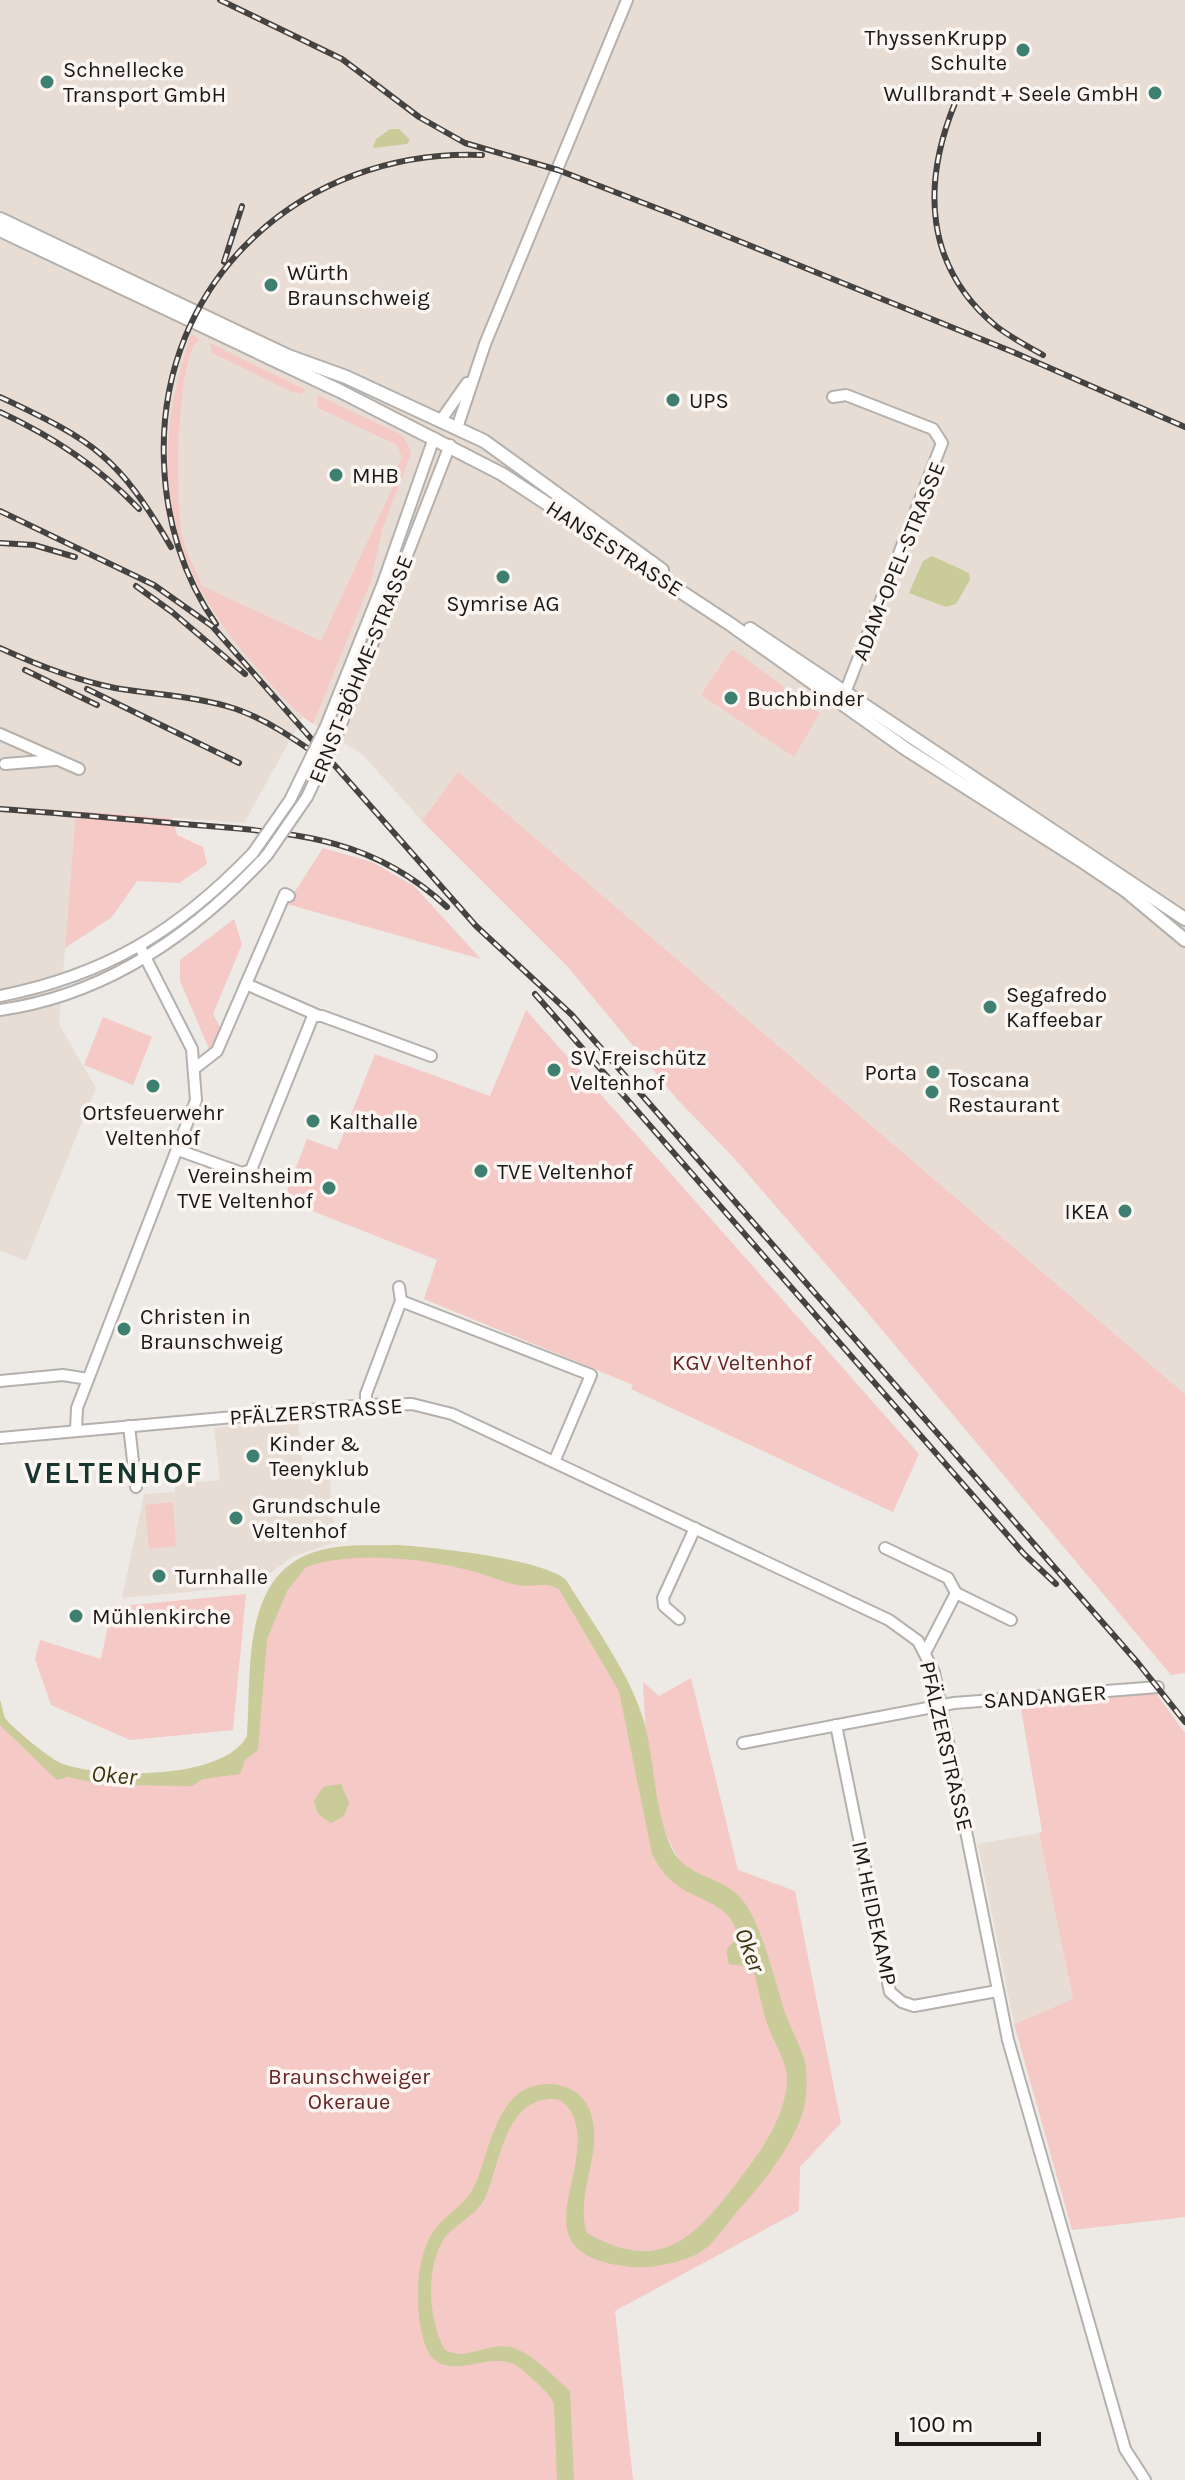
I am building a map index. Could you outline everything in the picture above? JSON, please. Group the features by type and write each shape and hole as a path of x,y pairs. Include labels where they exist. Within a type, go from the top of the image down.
{"main road":[{"name":"HANSESTRASSE","path":"0,219 288,356 346,377 494,448 559,493 596,525 1112,881 1185,940"},
{"name":"HANSESTRASSE","path":"0,230 450,445 502,474 1185,919"},
{"name":"ERNST-BÖHME-STRASSE","path":"434,438 441,420"},
{"name":"ERNST-BÖHME-STRASSE","path":"450,445 457,428"}],"street":[{"name":"ERNST-BÖHME-STRASSE","path":"457,428 475,371 627,0"},
{"name":"ERNST-BÖHME-STRASSE","path":"441,420 475,371"},
{"name":"ADAM-OPEL-STRASSE","path":"833,397 846,395 933,429 942,443 843,698"},
{"name":"ERNST-BÖHME-STRASSE","path":"0,996 45,987 89,972 140,947 186,917 253,853 290,800 326,726 383,583 434,438"},
{"name":"ERNST-BÖHME-STRASSE","path":"0,1010 76,990 147,958 213,911 267,855 307,797 338,732 450,445"},
{"path":"0,734 79,769"},
{"path":"17,742 13,756 5,764 57,760"},
{"path":"195,1068 217,1051 285,894 289,896"},
{"path":"76,1430 77,1408 196,1100 195,1068 186,1032 140,947"},
{"path":"246,984 317,1015 431,1056"},
{"path":"178,1150 242,1173 251,1170 311,1019 317,1015"},
{"path":"366,1405 366,1394 401,1301 399,1287"},
{"path":"401,1301 591,1375 554,1462"},
{"path":"0,1381 63,1375 88,1379"},
{"name":"PFÄLZERSTRASSE","path":"0,1438 366,1405 397,1403 438,1408 889,1620 912,1634 926,1651 942,1705 997,1991 1015,2067 1125,2449 1145,2480"},
{"path":"129,1426 136,1487"},
{"path":"679,1619 664,1606 663,1598 695,1528"},
{"path":"885,1548 948,1578 956,1593 1011,1620"},
{"path":"926,1651 956,1593"},
{"name":"SANDANGER","path":"743,1743 942,1705 1158,1687"},
{"name":"IM HEIDEKAMP","path":"836,1725 890,1992 902,2002 914,2006 997,1991"}],"shaded area":[{"path":"0,0 1185,0 1185,1394 458,772 422,821 363,755 303,717 244,823 76,811 59,1024 96,1088 26,1261 0,1250"},
{"name":"Grundschule Veltenhof","path":"298,1420 304,1474 329,1472 336,1542 292,1557 253,1586 122,1598 144,1494 175,1492 175,1484 220,1480 214,1428"},
{"path":"1039,1833 1073,1999 1014,2024 978,1844"}],"green space":[{"path":"191,334 200,339 192,350 186,371 179,432 178,497 183,539 202,586 321,641 398,476 395,472 402,457 397,445 318,408 317,395 400,434 411,453 382,530 371,581 313,724 279,693 220,620 197,582 181,544 171,505 168,465 170,424"},
{"path":"210,343 306,390 301,394 292,392 212,353"},
{"path":"732,649 820,713 794,757 701,695"},
{"path":"458,772 1185,1394 1185,1673 1171,1675 856,1299 734,1158 677,1099 567,966 422,821"},
{"path":"76,811 172,818 177,835 203,847 207,864 179,883 137,881 112,917 65,948"},
{"path":"323,848 372,862 414,886 481,959 287,904"},
{"path":"234,919 242,944 213,1014 221,1029 210,1051 180,981 180,960"},
{"name":"TVE Veltenhof","path":"526,1010 919,1454 893,1512 631,1389 633,1385 424,1299 437,1260 305,1208 287,1191 307,1139 337,1150 375,1054 490,1096"},
{"path":"103,1017 152,1037 133,1085 84,1065"},
{"path":"173,1502 176,1546 149,1549 145,1505"},
{"name":"Braunschweiger Okeraue","path":"416,1553 552,1580 564,1591 629,1690 658,1836 683,1865 662,1824 656,1801 648,1752 643,1682 659,1696 691,1678 738,1870 795,1891 841,2123 800,2167 799,2211 615,2311 633,2480 0,2480 0,1708 3,1718 57,1765 111,1777 170,1775 227,1763 251,1741 256,1629 303,1564 342,1554"},
{"path":"246,1594 233,1730 130,1740 51,1705 35,1659 40,1640 101,1659 112,1607"},
{"path":"1156,1693 1185,1733 1185,2217 1072,2230 1014,2024 1073,1999 1039,1833 1042,1831 1020,1703"}],"water":[{"path":"390,129 399,129 410,140 407,144 373,148 376,139"},
{"path":"932,556 969,573 970,580 956,604 946,607 909,593 923,561"},
{"name":"Oker","path":"398,1545 512,1560 566,1580 611,1651 639,1707 661,1817 671,1847 684,1864 728,1888 746,1904 760,1934 806,2067 804,2108 786,2147 760,2185 716,2238 692,2256 657,2266 632,2267 595,2259 575,2246 567,2228 567,2206 577,2135 569,2109 553,2099 534,2103 522,2111 505,2138 481,2205 442,2242 433,2268 431,2297 435,2325 445,2350 462,2354 496,2347 514,2348 536,2361 570,2391 574,2480 557,2480 554,2404 524,2371 511,2363 499,2361 449,2366 429,2354 420,2326 418,2298 420,2269 427,2243 438,2226 474,2187 491,2138 507,2106 518,2094 533,2086 551,2084 566,2087 580,2095 592,2119 593,2151 584,2200 587,2233 614,2246 637,2251 658,2250 676,2243 710,2216 757,2155 781,2110 787,2076 766,2020 752,1967 729,1964 727,1950 737,1940 732,1921 720,1908 675,1884 652,1854 619,1691 559,1589 549,1585 517,1585 464,1569 405,1559 344,1559 306,1567 287,1591 267,1639 258,1750 245,1760 240,1774 203,1779 192,1786 106,1785 68,1777 57,1780 0,1725 0,1700 5,1718 23,1736 57,1761 82,1769 162,1772 214,1761 234,1750 247,1736 251,1650 256,1622 265,1596 279,1574 301,1558 330,1548"},
{"path":"341,1784 349,1803 344,1816 331,1823 318,1814 314,1801 323,1787"}],"railway":[{"path":"220,0 342,59 419,117 465,143 558,170 672,214 1013,352 1185,427"},
{"path":"955,103 944,133 934,193 936,222 943,250 955,277 972,303 1001,330 1043,355"},
{"path":"216,624 194,587 178,547 168,506 164,463 168,397 185,337 214,283 253,238 301,201 356,174 417,159 482,155"},
{"path":"224,262 242,206"},
{"path":"0,397 59,426 101,454 135,491 171,547"},
{"path":"0,412 74,454 139,509"},
{"path":"0,511 154,585 212,626 476,926 572,1015 1138,1663 1185,1722"},
{"path":"0,543 34,545 75,557"},
{"path":"136,586 245,674"},
{"path":"0,648 100,685 191,698 236,709 269,724 320,757"},
{"path":"25,670 97,705"},
{"path":"87,689 239,763"},
{"path":"0,809 257,830 324,841 387,864 447,907"},
{"path":"535,994 1024,1554 1056,1584"}],"place":[{"name":"ThyssenKrupp Schulte","path":"1023,50"},
{"name":"Schnellecke Transport GmbH","path":"47,82"},
{"name":"Wullbrandt + Seele GmbH","path":"1155,93"},
{"name":"Würth Braunschweig","path":"271,285"},
{"name":"UPS","path":"673,400"},
{"name":"MHB","path":"336,475"},
{"name":"Symrise AG","path":"503,577"},
{"name":"Buchbinder","path":"731,698"},
{"name":"Segafredo Kaffeebar","path":"990,1007"},
{"name":"SV Freischütz Veltenhof","path":"554,1070"},
{"name":"Porta","path":"933,1072"},
{"name":"Ortsfeuerwehr Veltenhof","path":"153,1086"},
{"name":"Toscana Restaurant","path":"932,1092"},
{"name":"Kalthalle","path":"313,1121"},
{"name":"TVE Veltenhof","path":"481,1171"},
{"name":"Vereinsheim TVE Veltenhof","path":"329,1188"},
{"name":"IKEA","path":"1125,1211"},
{"name":"Christen in Braunschweig","path":"124,1329"},
{"name":"Kinder & Teenyklub","path":"253,1456"},
{"name":"Grundschule Veltenhof","path":"236,1518"},
{"name":"Turnhalle","path":"159,1576"},
{"name":"Mühlenkirche","path":"76,1616"}],"district":[{"name":"VELTENHOF","path":"114,1473"}],"park label":[{"name":"KGV Veltenhof","path":"742,1362"}]}
